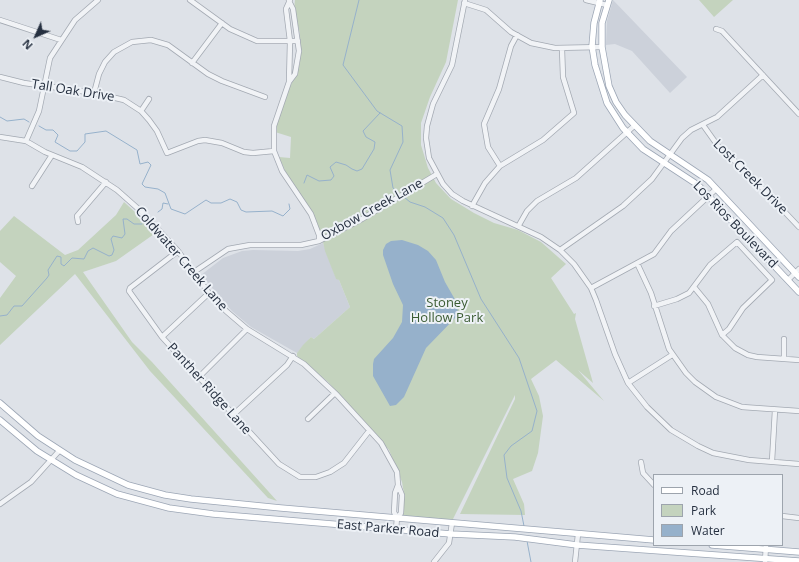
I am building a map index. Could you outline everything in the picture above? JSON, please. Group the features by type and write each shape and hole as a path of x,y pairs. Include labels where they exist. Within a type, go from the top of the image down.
{"main road":[{"name":"Los Rios Boulevard","path":"599,2 594,23 592,48 600,87 615,115 628,133 643,149 693,181 709,196 799,292"},
{"name":"Los Rios Boulevard","path":"608,3 602,22 602,47 609,86 616,102 634,126 668,155 698,172 798,273"},
{"name":"East Parker Road","path":"0,403 25,426 58,450 104,475 153,492 191,499 281,508 653,540"},
{"name":"East Parker Road","path":"0,420 29,445 51,460 105,489 152,504 199,513 451,534 515,537 577,545 765,560 799,561"},
{"path":"677,552 678,546"},
{"path":"738,546 765,547 799,552"}],"street":[{"path":"26,141 39,111 50,58 75,20 98,0"},
{"path":"190,0 222,23 257,41 298,41"},
{"path":"289,82 295,74 298,61 298,41 293,9 290,0"},
{"path":"290,0 286,9 290,41 289,82 274,126 274,151 282,171 310,214 319,235 319,241"},
{"path":"586,0 608,3"},
{"path":"602,47 562,49 535,44 517,35 504,26 486,10 464,2 452,65 433,104 427,126 428,152 437,174 452,194 495,217 519,225 541,236 560,250 574,264 591,288 602,313 615,354 628,383 646,407 658,419 685,439 713,453 749,460 799,464"},
{"path":"0,20 61,40"},
{"path":"192,63 222,23"},
{"path":"716,29 722,31 799,114"},
{"path":"500,166 488,147 484,124 499,89 511,46 517,35"},
{"path":"94,93 99,74 105,62 114,52 132,42 151,40 168,45 192,63 222,81 265,97"},
{"path":"472,206 485,183 500,166 543,140 574,114 563,77 562,49"},
{"path":"560,250 623,206 652,178 682,138 717,117 763,75"},
{"name":"Tall Oak Drive","path":"0,77 43,86 118,98 141,111 156,131 167,153 198,141 205,140 222,143 244,152 253,153 274,151"},
{"path":"141,111 149,99"},
{"name":"Lost Creek Drive","path":"702,125 718,146 745,170 799,227"},
{"path":"519,225 527,211 537,201 576,178 628,133 634,126"},
{"name":"Coldwater Creek Lane","path":"0,137 26,141 52,155 82,167 106,182 143,213 178,251 209,293 226,311 247,329 293,356 315,372 381,443 391,460 397,472 398,485 402,495 401,514 397,518"},
{"path":"32,186 52,155"},
{"name":"Oxbow Creek Lane","path":"194,272 228,249 250,245 301,245 319,241 362,219 437,174"},
{"path":"78,222 77,216 106,182"},
{"path":"591,288 654,254 671,231 716,189"},
{"path":"654,306 677,299 694,287 710,265 737,242 772,280 743,308 729,329 722,335"},
{"name":"Panther Ridge Lane","path":"178,251 130,288 129,291 162,337 279,464 300,477 316,477 330,472 344,463 369,431"},
{"path":"637,263 651,293 663,334 672,355 695,382 716,397 742,408 799,411"},
{"path":"788,280 798,273"},
{"path":"694,287 708,304 722,335 735,348 748,355 799,360"},
{"path":"162,337 209,293"},
{"path":"199,377 247,329"},
{"path":"784,339 784,359"},
{"path":"628,383 672,355"},
{"path":"234,415 287,365 293,356"},
{"path":"308,419 334,393"},
{"path":"772,461 775,410"},
{"path":"0,504 25,487 51,460 58,450"},
{"path":"641,462 643,473 653,484"},
{"name":"Coldwater Creek Lane","path":"396,529 397,518 394,512 394,493 398,485"},
{"path":"783,516 799,518"},
{"path":"434,562 448,545 452,523"},
{"path":"575,562 578,534"},
{"path":"765,547 765,560"}],"shaded area":[{"path":"613,0 687,77 670,93 632,51 615,44 606,45 607,21"},
{"path":"323,243 336,278 339,280 350,307 314,339 311,337 297,353 251,327 232,311 201,275 223,258 242,251 298,251 310,249"}],"green space":[{"name":"Stoney Hollow Park","path":"295,0 458,0 446,62 430,97 421,123 421,145 428,168 436,183 451,199 494,223 518,230 541,242 566,264 551,278 574,314 576,313 575,319 593,383 578,370 604,401 556,360 531,379 539,396 543,416 538,453 532,471 513,479 524,504 525,515 460,514 515,399 515,395 452,521 403,516 404,494 402,482 389,450 328,382 297,356 297,353 311,337 314,339 350,307 339,280 336,279 314,216 286,173 279,157 290,158 291,137 275,132 279,108 296,75 300,63 300,34 294,9"},
{"path":"699,0 733,0 714,17"},
{"path":"124,202 157,232 116,261 83,272 132,342 152,362 277,501 268,498 150,371 75,274 0,345 0,298 16,276 0,262 0,231 14,216 65,255 78,250 116,215"}],"water":[{"path":"402,240 418,245 428,251 436,260 445,282 457,303 458,315 426,348 404,397 396,405 390,406 373,376 373,364 374,359 393,338 402,322 403,305 393,284 383,255 383,250 386,244 391,241"}],"waterway":[{"path":"359,0 343,65 377,111 402,126 403,142 390,170 393,188 400,194"},
{"path":"304,183 307,175 319,181 331,180 334,176 330,167 336,162 357,171 362,169 374,149 375,142 366,137 363,131 380,113"},
{"path":"0,117 7,121 24,119 29,122"},
{"path":"39,126 46,130 53,130 58,135 55,142 70,151 77,151 85,142 85,134 106,131 137,150 140,164 148,162 151,165 142,184 145,187 158,189 165,193 171,209 185,214 206,200 211,203 221,203 230,199 237,202 241,210 246,212 272,211 283,216 290,209 289,204"},
{"path":"404,197 410,202 425,207 443,218 454,235 481,299 519,358 537,411 532,431 511,446 504,455 507,478 521,511 524,526"},
{"path":"158,212 162,209 163,203 168,204"},
{"path":"0,316 7,315 14,306 22,306 47,278 49,275 48,270 57,256 61,257 61,264 64,266 72,258 84,259 88,251 93,248 109,256 112,255 114,250 111,239 113,236 122,238 125,234 123,219 127,219 134,224 142,224"},
{"path":"527,541 531,562"}]}
